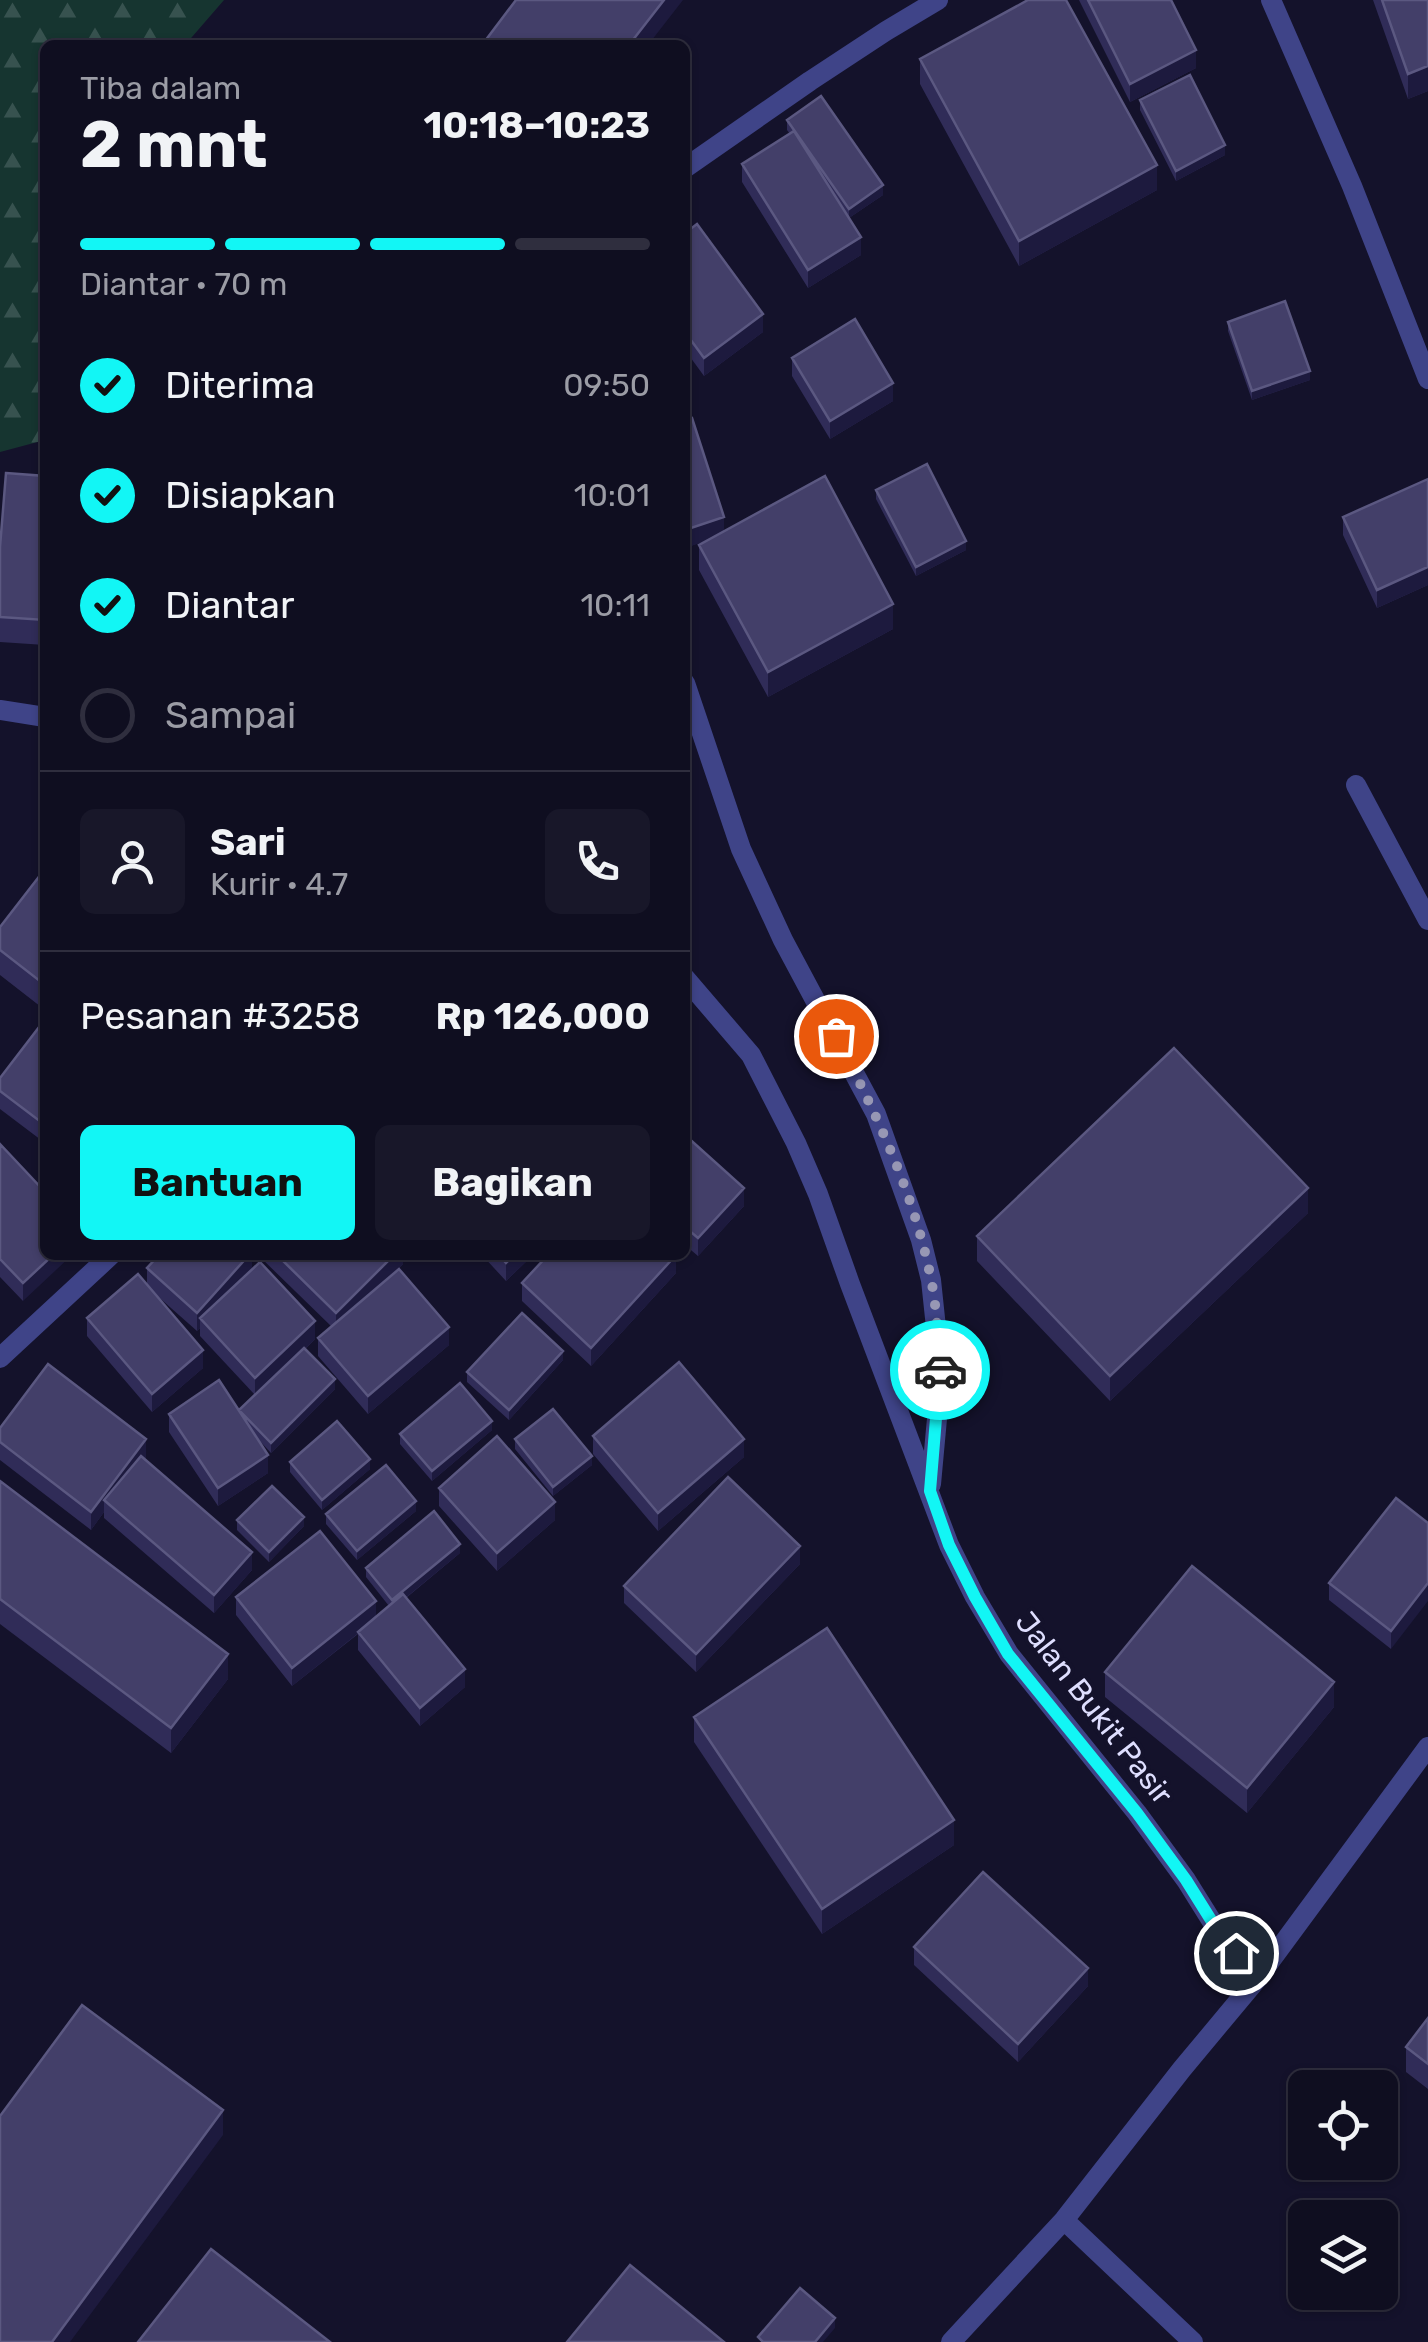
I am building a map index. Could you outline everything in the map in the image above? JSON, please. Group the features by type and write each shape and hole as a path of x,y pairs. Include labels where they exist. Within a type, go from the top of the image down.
{"street":[{"path":"690,165 825,71 938,0"},
{"path":"1270,0 1352,186 1428,379"},
{"path":"690,697 741,849 782,940 876,1114 921,1240 932,1280 941,1375 930,1491"},
{"path":"0,710 40,716"},
{"path":"1356,784 1428,920"},
{"name":"Jalan Bukit Pasir","path":"690,984 751,1056 796,1143 949,1545 975,1597 1008,1654 1137,1813 1256,1979"},
{"path":"0,1358 106,1260"},
{"path":"951,2342 1064,2220 1256,1979 1428,1747"},
{"path":"1064,2220 1193,2342"}],"green space":[{"path":"0,0 224,0 189,40 40,40 40,441 0,452"}],"building":[{"path":"516,0 664,0 633,40 486,40"},
{"path":"1028,0 1066,0 1157,165 1019,241 920,59"},
{"path":"1088,0 1171,0 1196,50 1130,84"},
{"path":"1382,0 1428,0 1428,66 1408,74"},
{"path":"1190,75 1225,145 1176,171 1140,100"},
{"path":"821,96 883,185 849,209 787,120"},
{"path":"794,131 861,237 808,270 742,164"},
{"path":"697,224 763,314 704,358 690,339 690,229"},
{"path":"1285,301 1310,371 1252,391 1228,322"},
{"path":"855,319 893,383 830,421 792,358"},
{"path":"690,419 724,517 690,528"},
{"path":"927,464 966,541 916,567 876,490"},
{"path":"6,473 40,476 40,620 0,617"},
{"path":"825,476 893,604 768,672 699,545"},
{"path":"1428,479 1428,567 1377,590 1343,517"},
{"path":"40,875 40,981 0,950 0,927"},
{"path":"40,1026 40,1121 0,1091 0,1078"},
{"path":"1174,1048 1308,1188 1110,1376 977,1236"},
{"path":"690,1139 744,1188 698,1238 690,1231"},
{"path":"0,1144 40,1187 40,1260 48,1260 23,1283 0,1259"},
{"path":"154,1260 245,1260 197,1313 147,1268"},
{"path":"282,1260 389,1260 336,1313"},
{"path":"543,1260 671,1260 591,1348 522,1283"},
{"path":"260,1262 315,1321 255,1378 200,1318"},
{"path":"399,1269 449,1327 368,1396 318,1338"},
{"path":"138,1274 203,1350 152,1394 87,1318"},
{"path":"522,1313 563,1351 509,1410 467,1372"},
{"path":"304,1348 335,1379 271,1443 239,1410"},
{"path":"679,1362 744,1439 658,1513 593,1436"},
{"path":"48,1364 146,1439 91,1512 0,1442 0,1428"},
{"path":"219,1380 268,1455 218,1488 169,1414"},
{"path":"460,1383 492,1421 432,1471 400,1434"},
{"path":"553,1409 592,1456 553,1487 515,1439"},
{"path":"337,1421 370,1459 322,1500 290,1462"},
{"path":"497,1436 555,1502 497,1553 439,1488"},
{"path":"141,1456 252,1552 214,1595 104,1500"},
{"path":"386,1465 416,1501 357,1551 326,1514"},
{"path":"728,1477 800,1546 696,1654 624,1586"},
{"path":"0,1481 228,1654 171,1728 0,1599"},
{"path":"272,1486 304,1517 269,1552 237,1520"},
{"path":"1396,1498 1428,1523 1428,1583 1391,1631 1329,1583"},
{"path":"434,1511 460,1544 392,1600 366,1568"},
{"path":"320,1531 376,1601 292,1668 236,1597"},
{"path":"1192,1566 1334,1682 1247,1788 1105,1672"},
{"path":"403,1594 465,1669 420,1708 358,1632"},
{"path":"827,1628 954,1820 822,1909 694,1717"},
{"path":"983,1872 1088,1968 1018,2044 914,1947"},
{"path":"82,2005 223,2110 52,2342 0,2342 0,2116"},
{"path":"1428,2018 1428,2064 1406,2047"},
{"path":"211,2249 330,2342 138,2342"},
{"path":"630,2265 724,2342 567,2342"},
{"path":"800,2288 835,2318 815,2342 763,2342 758,2337"}],"way so far":[{"path":"836,1036 876,1114 921,1240 932,1280 940,1370"}],"route":[{"path":"940,1370 930,1491 949,1545 975,1597 1008,1654 1137,1813 1236,1953"}]}
